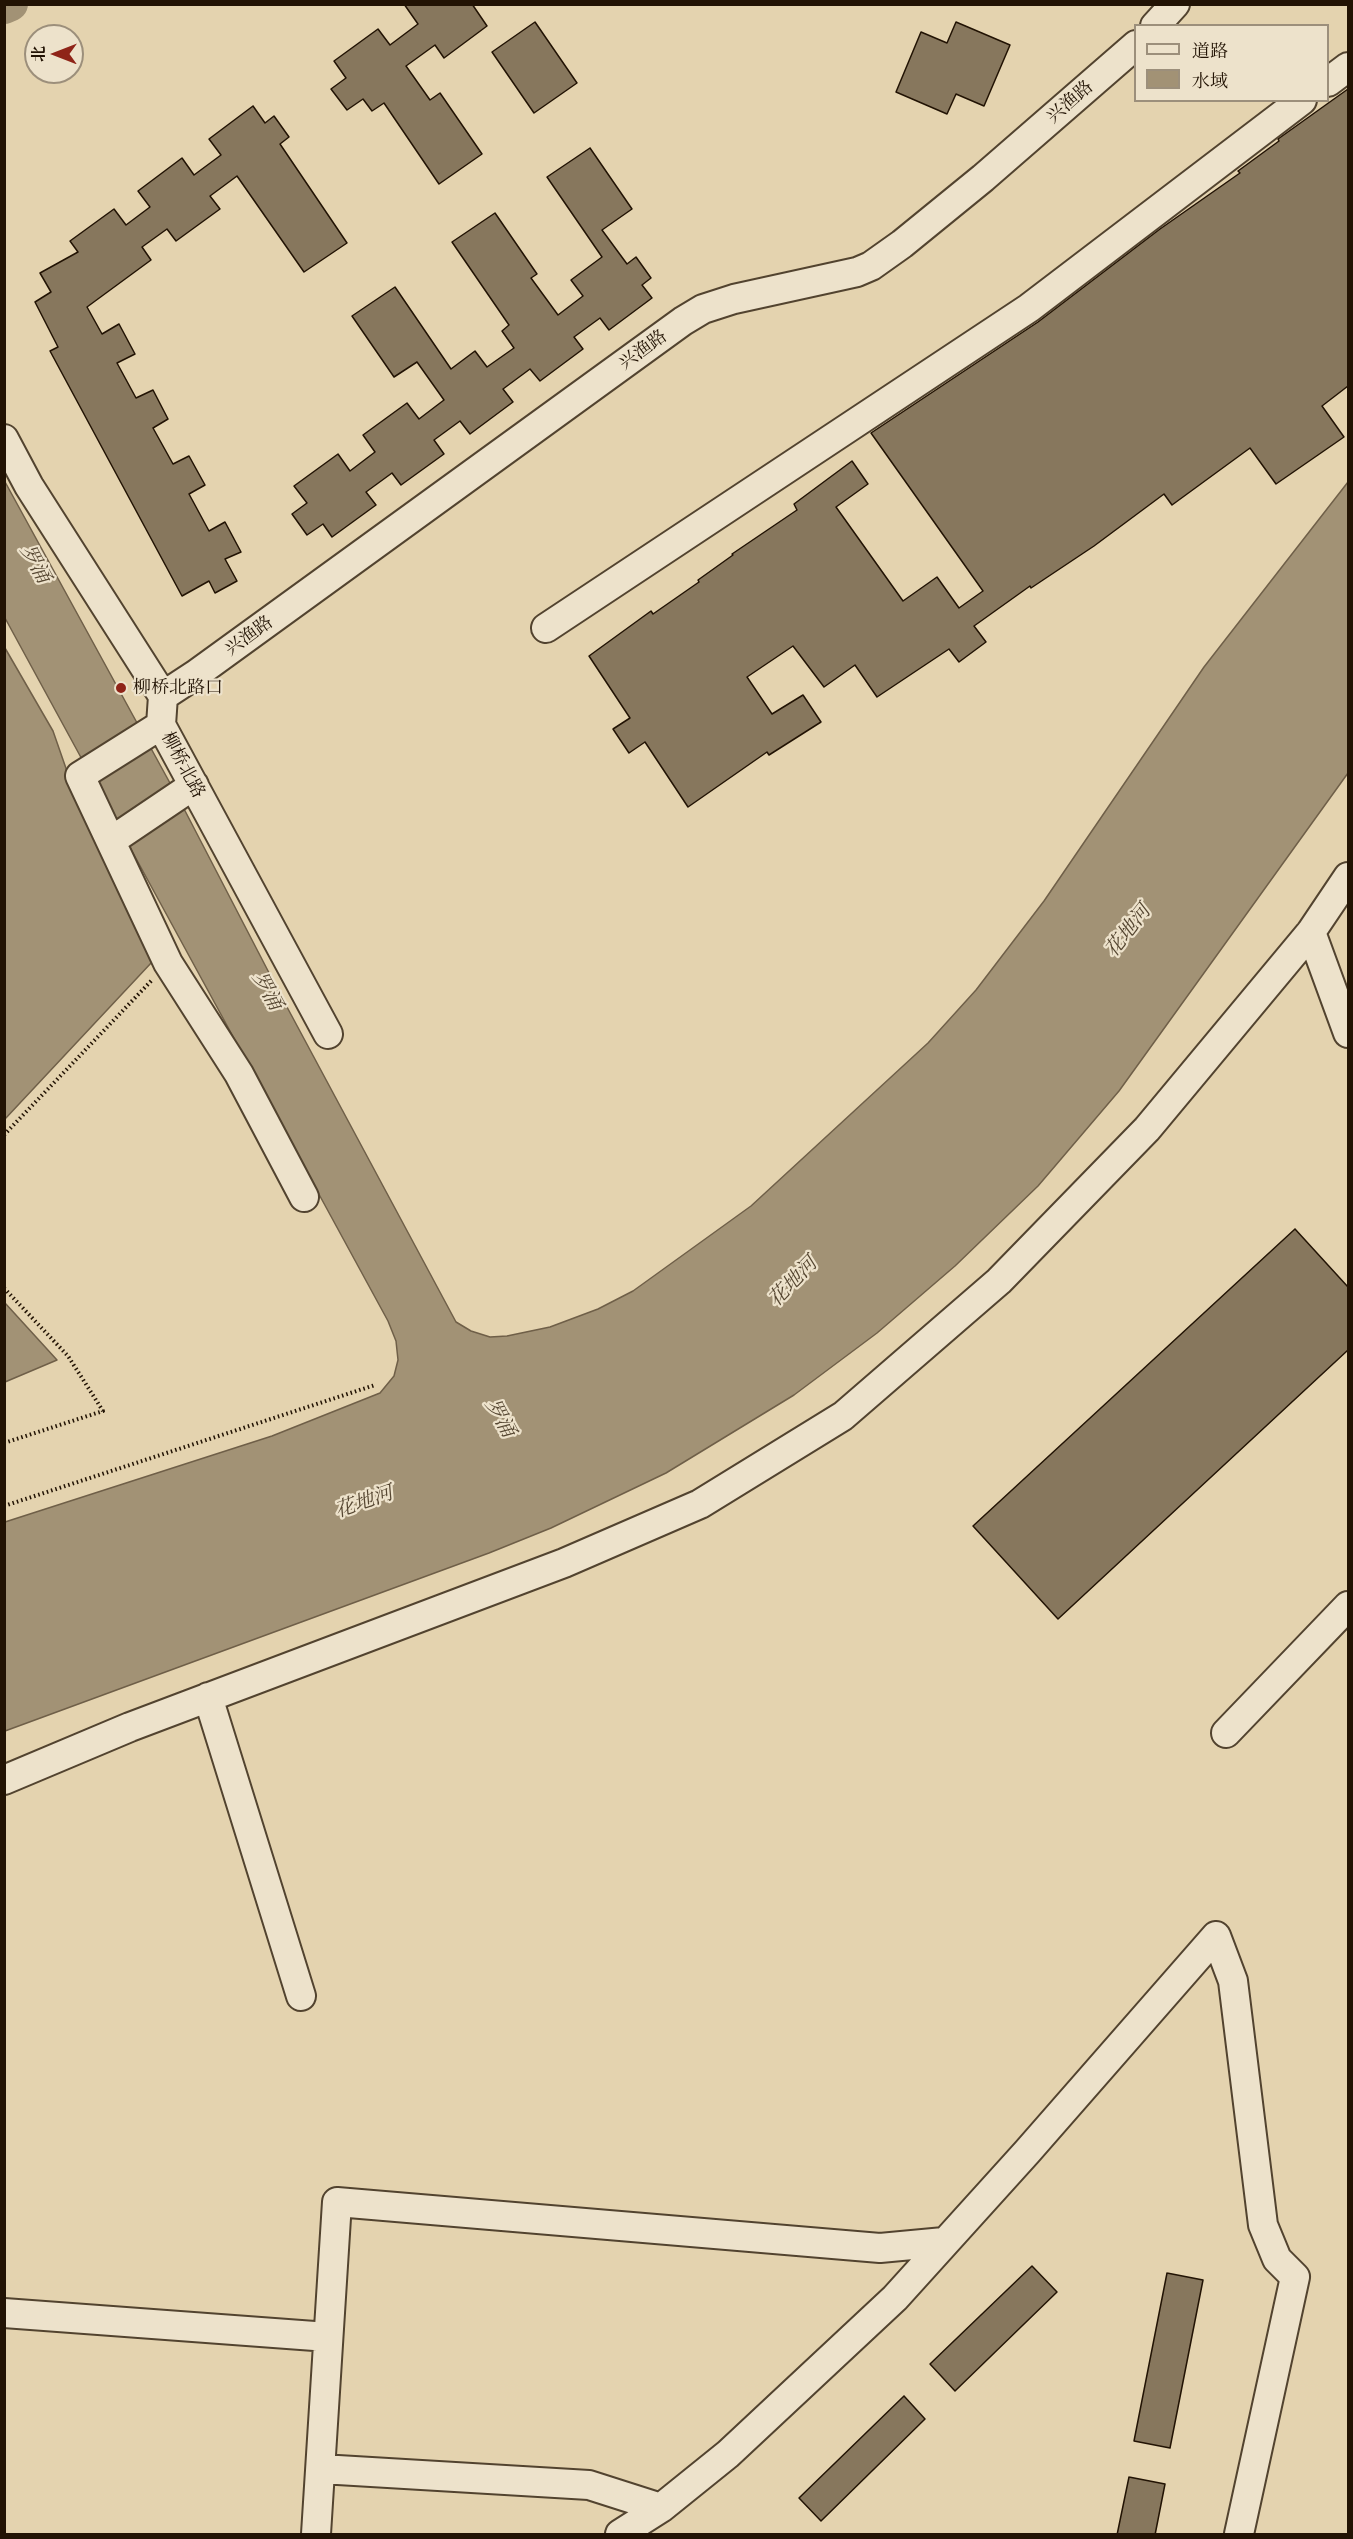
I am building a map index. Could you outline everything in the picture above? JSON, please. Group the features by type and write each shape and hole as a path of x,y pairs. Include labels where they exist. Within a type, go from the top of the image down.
{"street":[{"path":"1157,24 1175,4"},
{"name":"兴渔路","path":"163,696 683,321 703,309 734,299 857,272 871,266 902,244 982,178 1134,47"},
{"path":"1329,81 1348,68"},
{"path":"546,628 1029,308 1299,102"},
{"path":"4,439 29,486 163,696"},
{"name":"柳桥北路","path":"163,696 161,725 328,1034"},
{"path":"161,725 80,776 168,963 239,1074 304,1197"},
{"path":"111,841 194,785"},
{"path":"4,1780 130,1727 564,1563 700,1504 843,1416 999,1281 1139,1138 1311,932 1348,877"},
{"path":"1311,932 1348,1033"},
{"path":"1226,1733 1348,1606"},
{"path":"208,1698 301,1996"},
{"path":"620,2535 661,2508 728,2454 896,2298 1216,1936 1233,1981 1263,2224 1277,2259 1295,2277 1239,2535"},
{"path":"316,2535 337,2202 880,2248 944,2242"},
{"path":"4,2313 328,2337"},
{"path":"321,2469 589,2485 661,2508"}],"path":[{"path":"4,1136 168,963"},
{"path":"4,1288 68,1356 104,1411 4,1443"},
{"path":"4,1506 375,1385"}],"water":[{"path":"4,480 182,805 280,994 456,1322 471,1331 490,1337 507,1336 550,1327 598,1309 633,1291 751,1206 928,1043 976,990 1044,901 1204,667 1348,482 1348,773 1119,1091 1038,1186 955,1266 877,1333 794,1395 666,1473 551,1528 489,1553 5,1731 5,1522 272,1436 380,1393 394,1376 398,1360 396,1341 388,1321 5,618"},
{"path":"5,648 53,731 69,777 152,962 5,1119"},
{"path":"5,1303 57,1360 4,1382"}],"building":[{"path":"404,4 472,4 487,26 444,58 435,45 406,66 430,100 440,93 482,154 439,184 384,103 372,111 363,99 347,110 331,89 346,78 334,61 378,29 390,45 418,24"},
{"path":"535,22 577,83 534,113 492,52"},
{"path":"956,22 1010,45 984,106 956,94 947,114 896,92 921,32 947,43"},
{"path":"1348,89 1348,386 1322,406 1344,437 1276,484 1250,448 1172,505 1164,494 1094,546 1031,588 1030,586 974,626 986,642 959,662 949,649 877,697 855,665 824,687 793,646 747,677 772,714 803,695 821,722 769,755 767,752 688,807 645,742 629,753 613,729 630,718 589,656 651,611 653,614 699,582 698,580 732,554 797,510 794,504 852,461 868,484 836,507 903,601 937,577 959,608 983,591 871,433 1038,322 1160,229 1240,173 1238,171 1279,141 1278,139"},
{"path":"253,106 265,123 274,116 289,137 280,144 347,243 304,272 237,176 210,196 220,209 176,241 167,229 142,247 151,260 87,307 102,334 119,324 135,354 117,363 136,398 153,390 168,419 153,428 173,464 189,456 205,485 189,494 209,531 225,522 241,552 225,559 237,581 215,593 209,581 182,596 50,351 58,347 35,302 51,292 40,273 78,252 70,241 114,209 126,225 150,207 138,191 182,158 194,175 221,155 209,139"},
{"path":"590,148 632,209 602,230 627,264 636,257 651,278 642,285 652,298 609,330 600,318 574,337 583,349 540,381 530,369 503,389 513,402 470,434 460,421 434,440 444,454 401,485 392,473 366,492 376,505 332,537 323,524 307,535 292,514 307,503 294,486 338,454 350,471 375,452 363,435 407,403 419,419 444,400 417,362 394,377 352,316 395,287 451,369 475,351 487,367 514,348 502,331 509,325 452,242 495,213 537,274 531,278 558,315 583,296 571,280 602,257 547,177"},
{"path":"1295,1229 1348,1287 1348,1350 1058,1619 973,1526"},
{"path":"1032,2266 1057,2292 955,2391 930,2364"},
{"path":"1167,2273 1203,2280 1170,2448 1134,2441"},
{"path":"904,2396 925,2419 821,2521 799,2498"},
{"path":"1129,2477 1165,2484 1155,2535 1117,2535"}],"waterway":[{"path":"4,7 11,4"}],"place":[{"name":"柳桥北路口","path":"121,688"}],"water label":[{"name":"罗涌","path":"35,564"},
{"name":"花地河","path":"1128,931"},
{"name":"罗涌","path":"267,991"},
{"name":"花地河","path":"793,1282"},
{"name":"罗涌","path":"500,1418"},
{"name":"花地河","path":"364,1502"}]}
